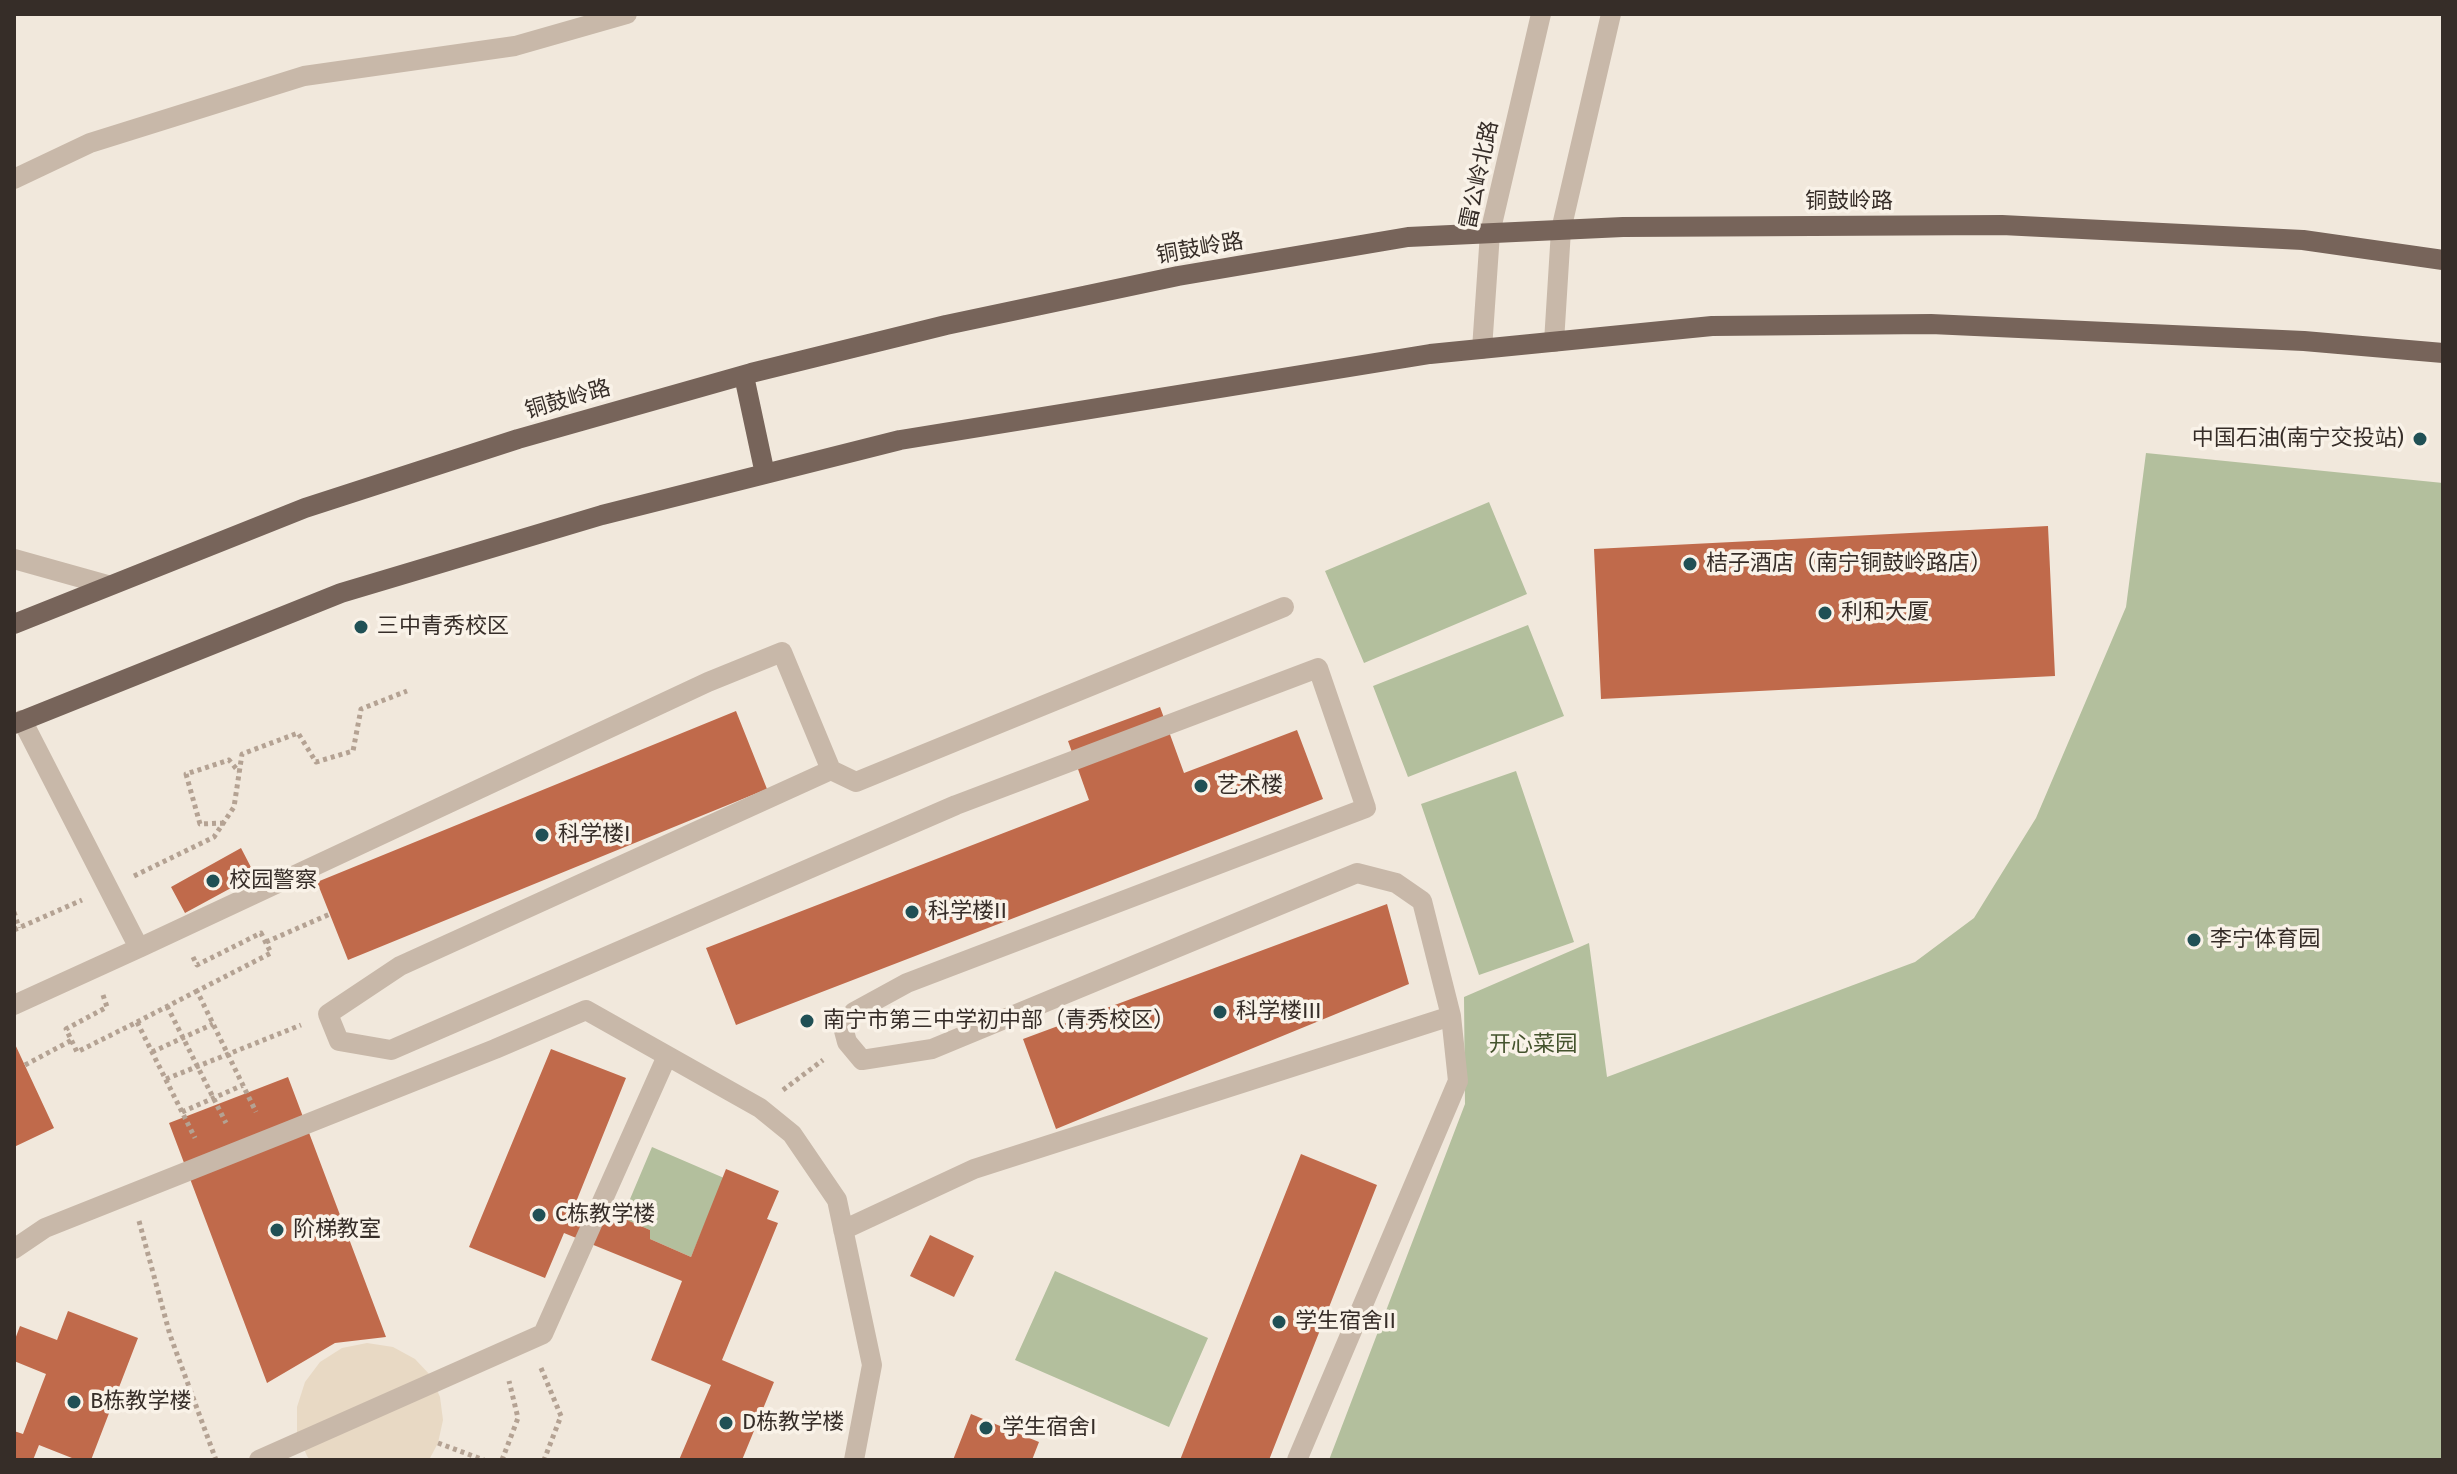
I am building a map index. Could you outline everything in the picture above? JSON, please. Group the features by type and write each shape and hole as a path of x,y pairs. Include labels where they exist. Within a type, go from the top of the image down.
{"main road":[{"name":"铜鼓岭路","path":"14,624 319,504 518,439 744,376 946,325 1178,276 1408,237 1561,230 2002,225 2303,240 2443,260"},
{"path":"18,722 341,593 602,515 900,440 1430,354 1712,326 1931,324 2304,341 2443,353"},
{"path":"744,376 765,474"}],"street":[{"path":"14,179 90,143 304,76 515,46 627,14"},
{"name":"雷公岭北路","path":"1482,349 1490,233 1541,14"},
{"path":"1554,342 1561,230 1611,14"},
{"path":"14,559 107,585"},
{"path":"14,1005 180,931 708,682 782,652 831,770 856,782 1284,607"},
{"path":"831,770 400,966 328,1014 339,1041 391,1050 956,805 1318,668 1366,808 907,983 854,1012 843,1027 847,1042 862,1060 932,1049 1357,873 1396,883 1422,901 1451,1016 1458,1081 1297,1460"},
{"path":"18,722 139,948"},
{"path":"14,1249 45,1228 209,1165 586,1010 760,1108 792,1134 837,1200 872,1365 854,1460"},
{"path":"843,1230 974,1169 1451,1016"},
{"path":"259,1460 543,1334 667,1056"}],"path":[{"path":"14,912 17,929 214,837 234,807 242,754 298,733 316,762 353,751 361,709 407,691"},
{"path":"224,823 200,824 186,774 229,760 240,772"},
{"path":"266,942 330,914"},
{"path":"91,969 107,1007 66,1029 77,1052 271,953 261,933 197,965 180,931"},
{"path":"197,991 270,1140"},
{"path":"167,1006 240,1152"},
{"path":"166,1079 328,1014"},
{"path":"137,1022 209,1165"},
{"path":"152,1052 213,1024"},
{"path":"25,1065 72,1040"},
{"path":"760,1108 847,1042"},
{"path":"182,1112 243,1085"},
{"path":"132,1196 170,1335 216,1460"},
{"path":"539,1363 561,1416 544,1460"},
{"path":"502,1460 518,1418 508,1379"},
{"path":"438,1443 484,1460"}],"green space":[{"name":"李宁体育园","path":"2146,453 2443,483 2443,1460 1329,1460 1465,1104 1464,997 1589,943 1607,1077 1915,962 1974,918 2036,818 2126,607"},
{"path":"1489,502 1527,594 1364,663 1325,571"},
{"path":"1528,625 1564,716 1408,777 1373,686"},
{"path":"1516,771 1574,942 1479,975 1421,804"},
{"path":"652,1147 724,1178 691,1257 650,1239 650,1230 622,1218"},
{"path":"1055,1271 1208,1338 1169,1427 1015,1360"}],"shaded area":[{"path":"367,1343 393,1347 415,1359 431,1376 440,1397 443,1420 438,1443 429,1460 310,1460 307,1456 297,1432 297,1407 305,1382 320,1362 342,1348"}],"building":[{"name":"利和大厦","path":"2048,526 2055,676 1601,699 1594,549"},
{"path":"1160,707 1184,773 1297,730 1323,799 736,1025 706,948 1089,800 1068,741"},
{"name":"科学楼I","path":"736,711 767,789 348,960 317,882"},
{"name":"校园警察","path":"241,848 255,875 185,913 171,887"},
{"name":"科学楼III","path":"1387,904 1409,984 1056,1129 1023,1039"},
{"path":"14,1042 54,1128 14,1147"},
{"name":"C栋教学楼","path":"551,1049 626,1078 574,1207 603,1218 611,1213 650,1230 650,1239 691,1257 726,1169 779,1191 767,1219 778,1223 722,1360 774,1382 742,1460 679,1460 711,1385 651,1360 682,1281 564,1233 545,1278 469,1247"},
{"name":"阶梯教室","path":"288,1077 386,1337 335,1343 267,1383 169,1123"},
{"name":"学生宿舍II","path":"1301,1154 1377,1185 1269,1460 1180,1460"},
{"path":"930,1235 974,1256 954,1297 910,1276"},
{"name":"B栋教学楼","path":"68,1311 138,1338 91,1460 77,1460 39,1445 33,1460 14,1460 14,1431 23,1434 46,1374 14,1361 14,1342 20,1326 57,1340"},
{"name":"学生宿舍I","path":"971,1414 1039,1442 1032,1460 953,1460"}],"place":[{"name":"中国石油(南宁交投站)","path":"2420,439"},
{"name":"桔子酒店（南宁铜鼓岭路店）","path":"1690,564"},
{"name":"利和大厦","path":"1825,613"},
{"name":"三中青秀校区","path":"361,627"},
{"name":"艺术楼","path":"1201,786"},
{"name":"科学楼I","path":"542,835"},
{"name":"校园警察","path":"213,881"},
{"name":"科学楼II","path":"912,912"},
{"name":"李宁体育园","path":"2194,940"},
{"name":"科学楼III","path":"1220,1012"},
{"name":"南宁市第三中学初中部（青秀校区）","path":"807,1021"},
{"name":"C栋教学楼","path":"539,1215"},
{"name":"阶梯教室","path":"277,1230"},
{"name":"学生宿舍II","path":"1279,1322"},
{"name":"B栋教学楼","path":"74,1402"},
{"name":"D栋教学楼","path":"726,1423"},
{"name":"学生宿舍I","path":"986,1428"}],"park label":[{"name":"开心菜园","path":"1533,1045"}]}
